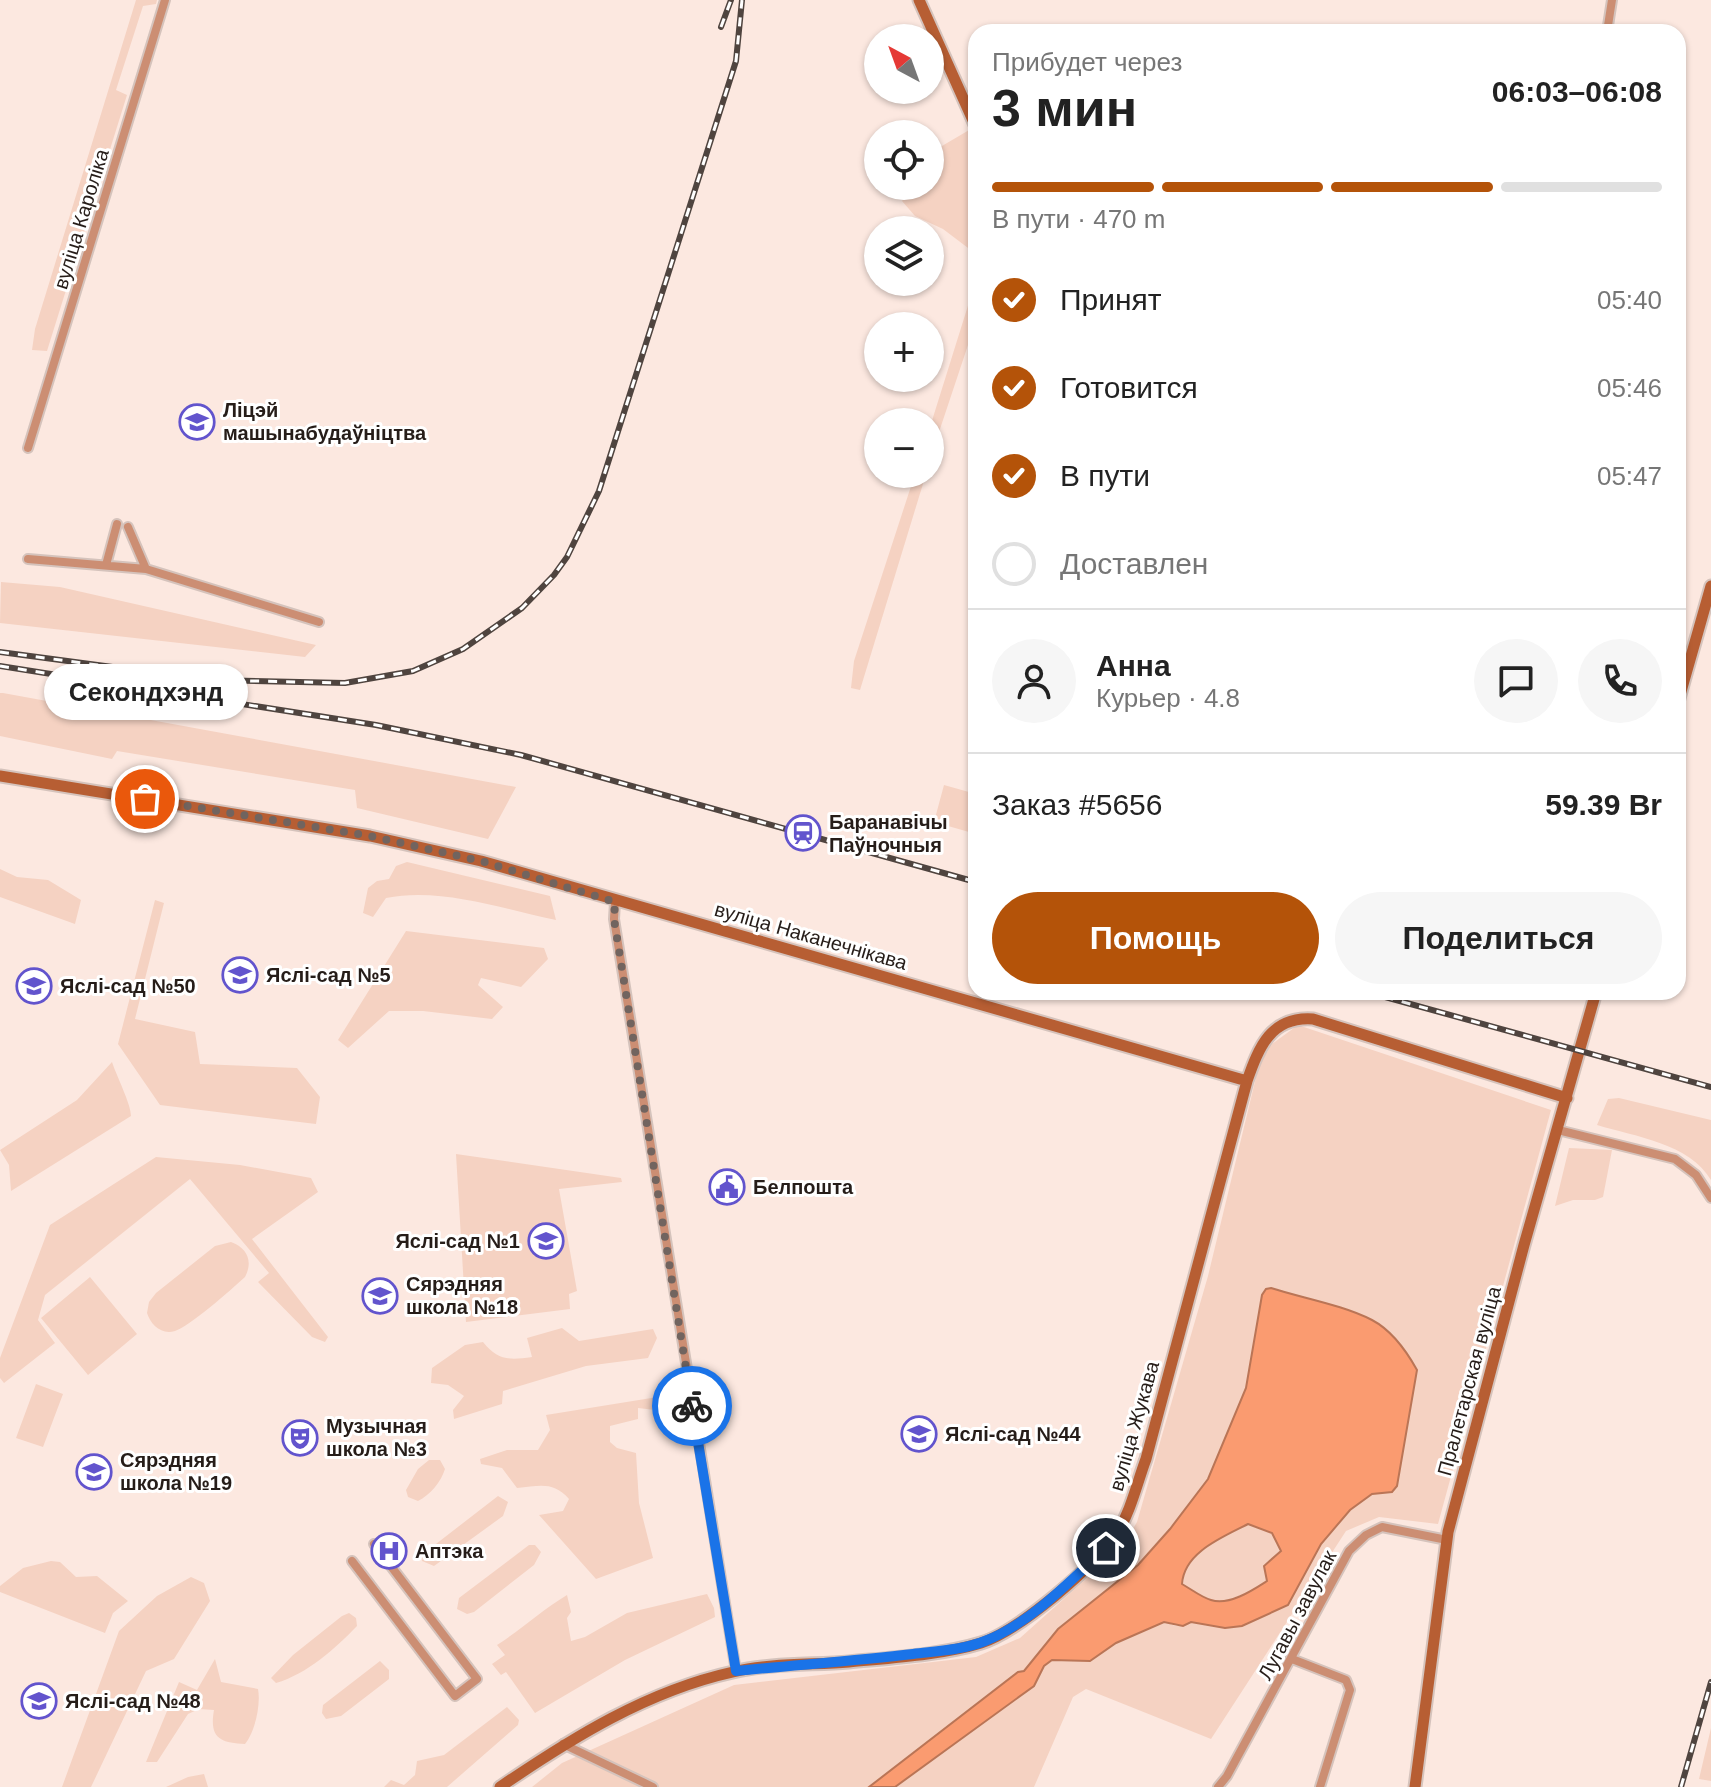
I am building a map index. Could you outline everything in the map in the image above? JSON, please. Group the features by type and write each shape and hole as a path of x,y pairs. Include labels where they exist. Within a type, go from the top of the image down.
{"main road":[{"path":"919,0 968,109"},
{"path":"1686,674 1711,586"},
{"name":"вуліца Наканечнікава","path":"0,776 370,836 481,861 615,902 739,934 1247,1081"},
{"name":"Пралетарская вуліца","path":"1415,1787 1447,1540 1490,1368 1594,1000"},
{"path":"1247,1081 1255,1056 1266,1038 1283,1023 1298,1018 1313,1019 1567,1098"},
{"name":"вуліца Жукава","path":"500,1787 563,1744 652,1698 693,1683 736,1671 852,1661 960,1648 984,1642 1015,1625 1063,1588 1106,1548 1127,1512 1146,1459 1247,1081"}],"street":[{"name":"вуліца Кароліка","path":"28,448 165,0"},
{"path":"1608,24 1612,0"},
{"path":"106,565 117,524"},
{"path":"128,527 146,569"},
{"path":"28,559 146,569 319,622"},
{"path":"615,902 614,919 736,1671"},
{"path":"1558,1130 1675,1159 1696,1175 1711,1198"},
{"name":"Лугавы завулак","path":"1218,1787 1292,1659 1349,1551 1366,1535 1382,1527 1447,1540"},
{"path":"352,1561 455,1696 477,1679 374,1544"},
{"path":"1292,1659 1346,1680 1350,1690 1320,1787"},
{"path":"563,1744 653,1787"}],"shaded area":[{"path":"136,0 157,0 156,4 143,6 116,90 127,95 47,351 32,350 35,329"},
{"path":"968,131 968,248 944,230 944,216 915,216 902,201 944,200 944,145"},
{"path":"968,306 968,345 944,417 944,408 936,408 941,392 944,392 944,382"},
{"path":"910,488 922,488 860,690 851,688 854,661"},
{"path":"1,582 60,587 316,645 305,657 0,623"},
{"path":"0,693 516,787 488,839 357,808 355,790 117,751 112,759 0,736"},
{"path":"944,785 968,792 968,832 934,822"},
{"path":"407,862 550,896 556,920 428,895 386,898 373,917 363,913 368,888 377,881 389,879 396,866"},
{"path":"0,869 17,877 48,880 81,900 75,924 0,897"},
{"path":"155,900 164,903 135,1019 195,1032 200,1064 297,1068 320,1097 316,1124 160,1105 118,1044"},
{"path":"406,931 544,948 548,959 521,987 481,978 478,985 503,1007 492,1019 423,1011 389,1011 348,1048 338,1040"},
{"path":"1298,1025 1551,1110 1438,1524 1379,1517 1346,1531 1211,1739 1086,1689 1073,1697 1034,1787 895,1787 1034,1686 1044,1666 1052,1660 1090,1661 1116,1643 1164,1622 1176,1626 1191,1622 1225,1628 1309,1564 1321,1544 1350,1510 1372,1494 1384,1493 1397,1486 1417,1370 1409,1357 1373,1321 1266,1289 1260,1306 1246,1388 1208,1479 1170,1529 1138,1565 1058,1629 1024,1671 869,1787 532,1787 562,1763 734,1685 976,1657 1020,1638 1123,1546 1137,1522 1208,1276 1259,1065 1272,1044"},
{"path":"112,1062 131,1116 11,1191 9,1165 0,1150 77,1100"},
{"path":"1619,1098 1711,1120 1711,1180 1689,1157 1676,1150 1597,1125 1608,1099"},
{"path":"1569,1148 1612,1150 1603,1197 1573,1200 1555,1206"},
{"name":"Яслі-сад №1","path":"456,1154 621,1178 622,1182 559,1189 577,1291 569,1294 570,1309 466,1322"},
{"path":"156,1157 240,1165 311,1178 318,1192 252,1239 328,1337 325,1342 312,1337 258,1282 269,1273 190,1179 45,1295 38,1320 55,1343 4,1383 0,1378 0,1358 50,1225"},
{"path":"231,1242 245,1252 249,1261 245,1277 190,1323 170,1332 157,1328 147,1313 149,1302 156,1293 215,1246"},
{"path":"90,1277 137,1334 88,1375 41,1318"},
{"path":"1266,1289 1335,1306 1372,1320 1392,1335 1408,1356 1417,1370 1397,1486 1392,1492 1372,1494 1350,1510 1321,1544 1288,1605 1242,1626 1225,1628 1191,1622 1183,1626 1164,1622 1116,1643 1090,1661 1052,1660 1044,1666 1034,1686 895,1787 869,1787 1018,1672 1024,1671 1058,1629 1138,1565 1170,1529 1208,1479 1246,1388 1262,1295","holes":["1248,1524 1272,1533 1281,1551 1264,1566 1267,1581 1255,1589 1233,1599 1218,1601 1182,1584 1184,1573 1197,1554 1217,1540"]},
{"path":"562,1328 579,1341 653,1329 657,1338 648,1358 586,1366 503,1391 502,1404 454,1419 453,1410 464,1396 448,1385 431,1383 432,1368 465,1345 483,1342 494,1353 505,1358 532,1357 527,1338"},
{"path":"36,1384 63,1394 43,1447 16,1438"},
{"path":"670,1395 671,1408 638,1408 638,1419 610,1426 610,1442 617,1448 636,1453 639,1503 653,1558 596,1579 539,1515 563,1511 569,1499 563,1493 552,1487 517,1488 502,1468 481,1464 480,1459 507,1450 538,1450 550,1430 546,1415"},
{"path":"429,1460 440,1460 445,1469 441,1479 431,1492 418,1501 408,1497 406,1490 418,1469"},
{"path":"498,1496 508,1502 503,1516 434,1566 422,1561 423,1554"},
{"path":"1248,1524 1272,1533 1281,1552 1268,1580 1250,1592 1221,1602 1210,1600 1181,1584 1184,1572 1197,1554"},
{"path":"529,1545 535,1545 541,1552 534,1565 474,1612 467,1614 457,1609 459,1598"},
{"path":"51,1561 60,1562 76,1577 97,1576 128,1601 113,1613 105,1633 0,1592 0,1586 23,1568"},
{"path":"191,1577 204,1583 210,1601 174,1659 146,1671 91,1787 62,1787 119,1631 157,1596"},
{"path":"707,1594 715,1617 625,1660 535,1713 506,1672 501,1675 492,1664 505,1655 497,1645 567,1595 571,1612 567,1618 571,1641 585,1637 627,1613"},
{"path":"349,1613 356,1618 357,1626 330,1652 287,1679 276,1683 271,1678 293,1655"},
{"path":"215,1659 221,1682 258,1689 259,1702 249,1739 245,1744 218,1737 213,1727 214,1710 199,1709 188,1714 157,1762 146,1762 179,1682 197,1690"},
{"path":"380,1661 389,1670 389,1679 341,1716 326,1719 322,1713 323,1705"},
{"path":"507,1707 519,1720 518,1725 447,1787 384,1787 391,1780 404,1785 415,1775 417,1761 444,1755"},
{"path":"1711,1728 1711,1781 1699,1779"},
{"path":"204,1774 208,1787 166,1787 188,1777"}],"railway":[{"path":"721,27 731,0"},
{"path":"0,652 210,680 345,683 413,671 463,649 522,608 567,557 599,491 736,61 742,0"},
{"path":"0,666 376,725 521,755 968,880"},
{"path":"1396,1000 1711,1087"},
{"path":"1681,1787 1711,1682"}],"way so far":[{"path":"145,799 370,836 481,861 615,902 614,919 692,1406"}],"place":[{"name":"Ліцэй машынабудаўніцтва","path":"197,422"},
{"name":"Секондхэнд","path":"145,799"},
{"name":"Баранавічы Паўночныя","path":"803,833"},
{"name":"Яслі-сад №5","path":"240,975"},
{"name":"Яслі-сад №50","path":"34,986"},
{"name":"Белпошта","path":"727,1187"},
{"name":"Яслі-сад №1","path":"546,1241"},
{"name":"Сярэдняя школа №18","path":"380,1296"},
{"name":"Яслі-сад №44","path":"919,1434"},
{"name":"Музычная школа №3","path":"300,1438"},
{"name":"Сярэдняя школа №19","path":"94,1472"},
{"name":"Аптэка","path":"389,1551"},
{"name":"Яслі-сад №48","path":"39,1701"}],"route":[{"path":"692,1406 736,1671 852,1661 960,1648 984,1642 1015,1625 1063,1588 1106,1548"}]}
